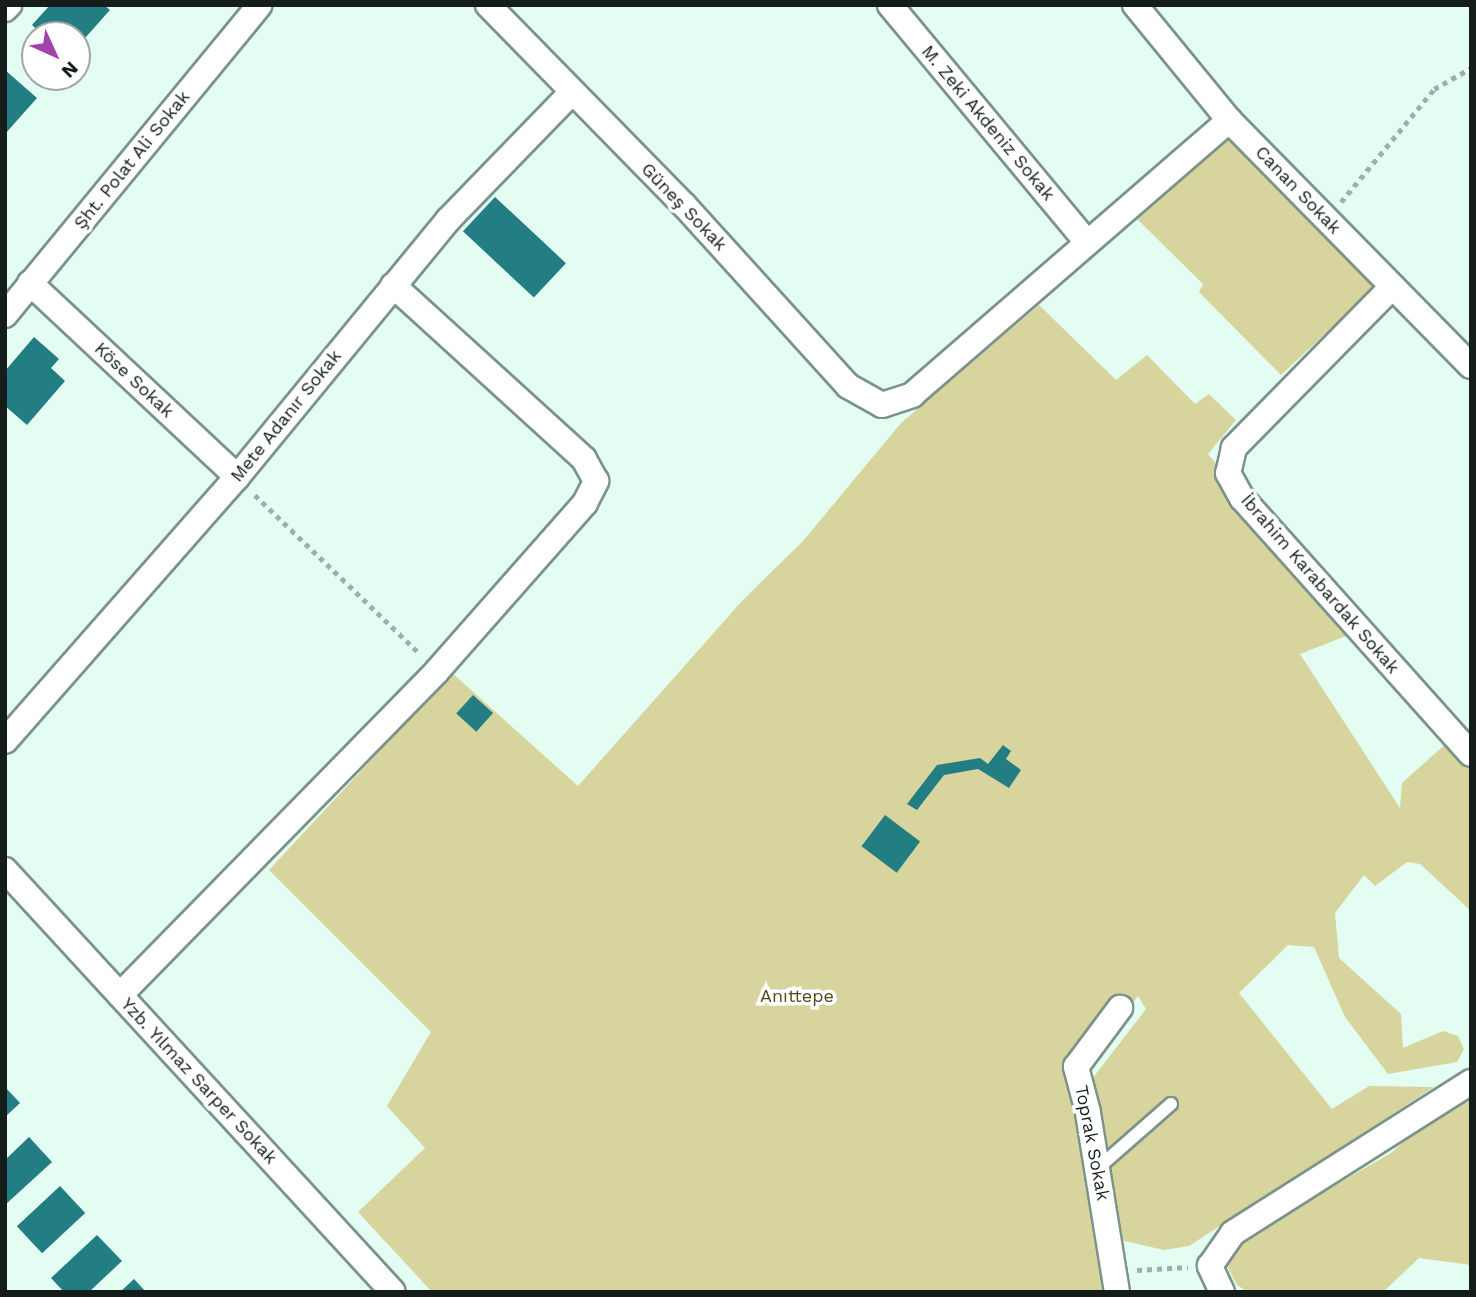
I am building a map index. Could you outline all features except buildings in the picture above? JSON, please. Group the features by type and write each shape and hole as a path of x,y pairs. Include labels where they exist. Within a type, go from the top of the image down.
{"street":[{"name":"Şht. Polat Ali Sokak","path":"5,315 260,5"},
{"name":"Güneş Sokak","path":"488,5 571,93 684,205 848,386 882,404 912,395 1086,241"},
{"name":"M. Zeki Akdeniz Sokak","path":"890,5 1086,241"},
{"name":"Canan Sokak","path":"1135,5 1229,120 1471,366"},
{"name":"Mete Adanır Sokak","path":"5,741 237,477 393,285 571,93"},
{"path":"1086,241 1229,120"},
{"name":"Köse Sokak","path":"30,284 237,477"},
{"path":"120,995 437,671 586,503 596,481 584,459 393,285"},
{"name":"İbrahim Karabardak Sokak","path":"1392,287 1234,448 1228,473 1242,498 1471,754"},
{"name":"Yzb. Yılmaz Sarper Sokak","path":"5,870 393,1292"},
{"name":"Toprak Sokak","path":"1117,1281 1098,1168 1076,1066 1119,1008"},
{"path":"1222,1292 1210,1266 1233,1233 1471,1082"}],"lane":[{"path":"1098,1168 1171,1104"}],"path":[{"path":"1326,220 1434,89 1471,68"},
{"path":"237,477 437,671"},
{"path":"1117,1281 1210,1266"}],"green space":[{"path":"1237,134 1373,275 1371,291 1281,375 1199,292 1203,284 1133,215 1224,136"},
{"name":"Anıttepe","path":"1039,305 1116,380 1147,355 1195,404 1209,394 1236,420 1208,454 1426,712 1420,719 1346,636 1300,654 1400,808 1402,783 1450,740 1471,763 1471,911 1420,864 1407,862 1375,886 1364,875 1335,913 1339,958 1401,1014 1403,1048 1443,1031 1458,1036 1464,1049 1457,1062 1388,1074 1345,1017 1314,947 1288,945 1239,993 1332,1109 1369,1086 1434,1087 1189,1246 1164,1250 1125,1241 1104,1242 1107,1292 432,1292 358,1212 425,1148 387,1106 431,1032 269,870 452,673 578,786 742,601 803,541 901,423","holes":["1138,996 1146,1009 1092,1079 1104,1127 1098,1130 1082,1071"]},
{"path":"1471,1092 1471,1265 1419,1258 1383,1292 1248,1292 1237,1285 1227,1266 1233,1244 1391,1153 1432,1116"}]}
